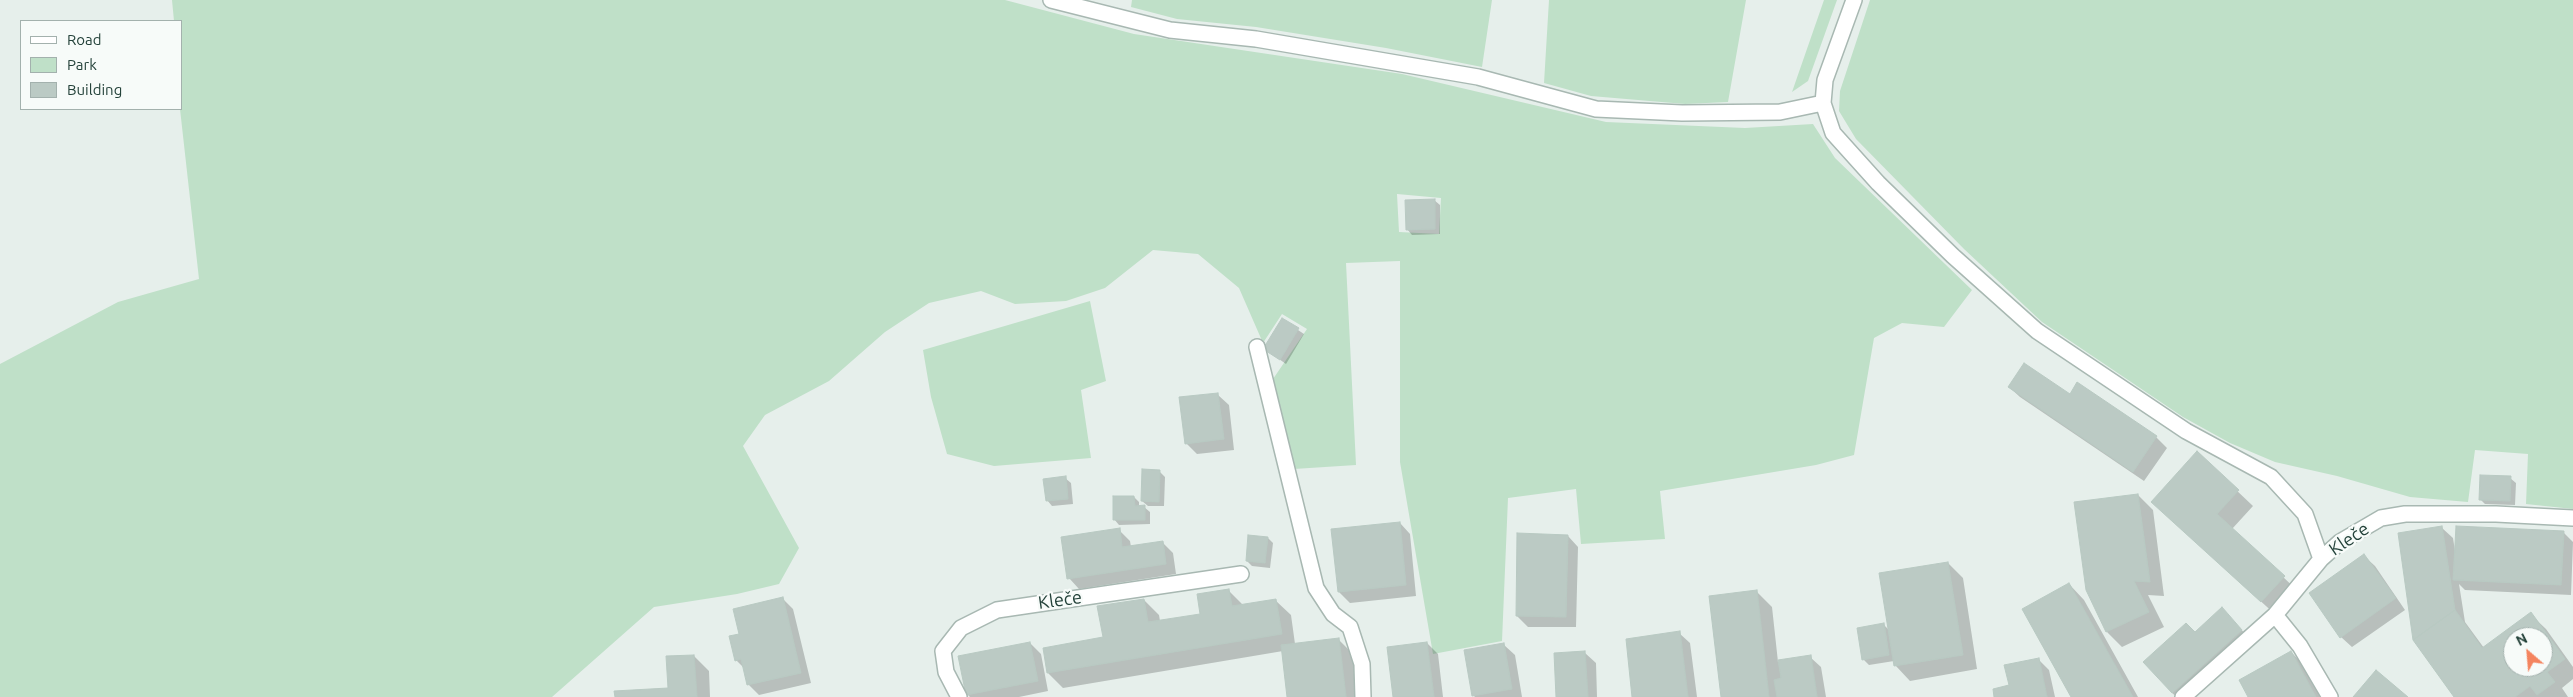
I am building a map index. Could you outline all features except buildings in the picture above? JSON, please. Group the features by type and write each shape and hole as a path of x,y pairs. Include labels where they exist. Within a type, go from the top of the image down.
{"street":[{"path":"1051,0 1170,30 1256,39 1478,77 1596,109 1682,113 1780,112 1822,103"},
{"path":"1854,0 1825,80 1822,103 1833,134 1878,183 1954,256 2037,331 2186,431 2271,477 2305,514 2321,559"},
{"path":"1257,347 1316,588 1333,614 1350,628 1362,664 1364,697"},
{"name":"Kleče","path":"2183,697 2275,615 2321,559 2340,542 2382,518 2405,514 2496,514 2573,518"},
{"name":"Kleče","path":"959,697 946,672 943,651 961,628 997,610 1241,574"},
{"path":"2275,615 2300,646 2330,697"}],"green space":[{"path":"172,0 1005,0 1134,34 1402,74 1606,122 1745,128 1813,124 1835,158 1972,290 1944,327 1902,323 1874,338 1854,455 1816,465 1660,491 1665,539 1581,544 1576,489 1508,498 1502,641 1433,654 1400,462 1400,261 1346,263 1356,465 1294,469 1273,379 1307,329 1282,314 1263,343 1239,288 1198,254 1153,250 1105,288 1066,301 1015,304 981,291 929,303 885,332 829,381 765,415 743,446 799,548 779,584 737,594 654,607 552,697 0,697 0,364 118,302 199,279 180,110 182,110 182,20 174,20","holes":["1397,194 1441,198 1439,234 1399,232"]},
{"path":"1132,0 1492,0 1482,67 1386,48 1256,27 1177,19 1131,7"},
{"path":"1549,0 1746,0 1728,102 1685,104 1591,96 1544,83"},
{"path":"1824,0 1837,0 1808,81 1792,92"},
{"path":"1870,0 2573,0 2573,509 2526,504 2528,454 2475,450 2468,502 2410,497 2337,476 2275,462 2230,443 2183,417 2042,322 1964,249 1856,139 1839,111 1840,91"},
{"path":"1090,301 1106,381 1081,390 1091,458 994,466 947,454 931,397 923,350"}]}
